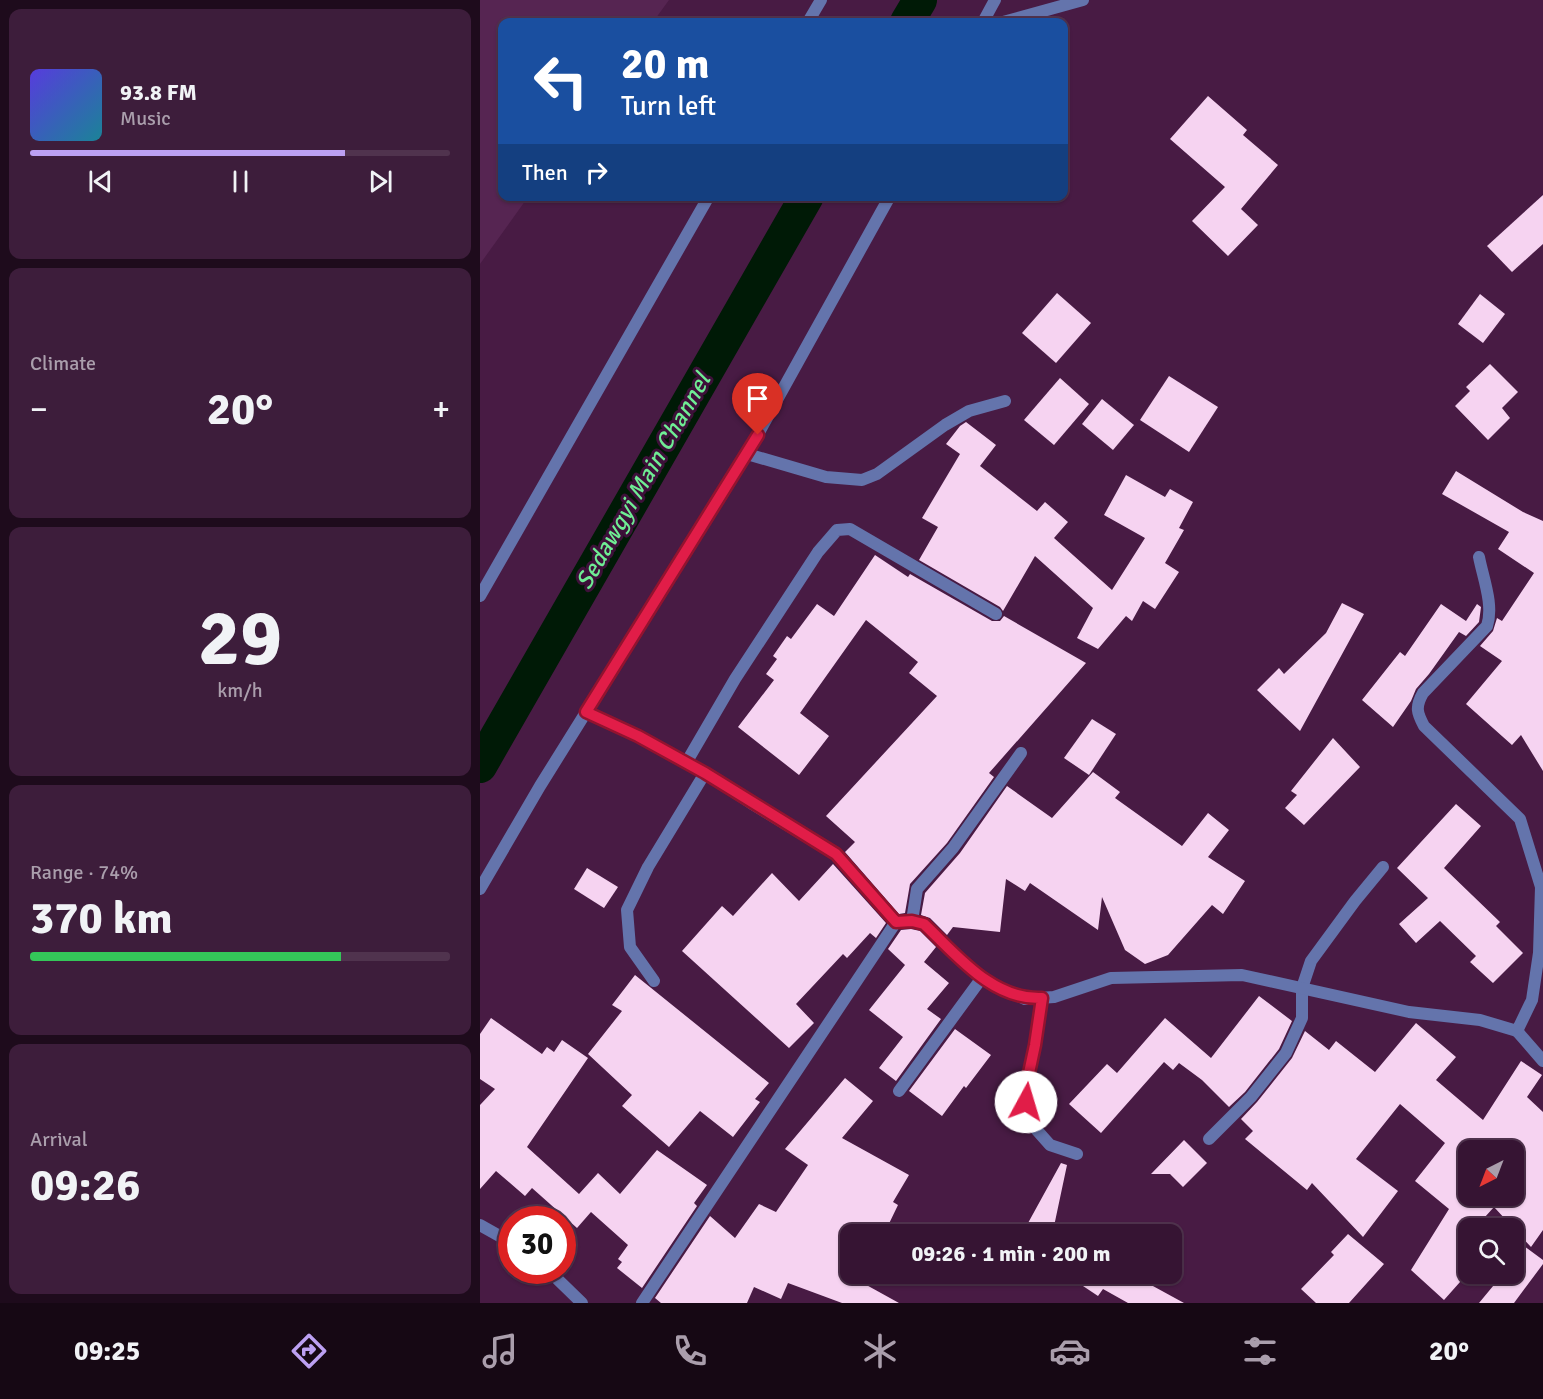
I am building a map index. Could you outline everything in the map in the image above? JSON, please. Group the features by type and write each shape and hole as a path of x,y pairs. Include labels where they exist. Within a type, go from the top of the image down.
{"street":[{"path":"810,18 821,0"},
{"path":"985,18 995,0"},
{"path":"1018,18 1083,0"},
{"path":"480,596 706,201"},
{"path":"480,889 586,712 747,454 887,201"},
{"path":"747,454 826,477 862,480 877,474 945,425 969,411 1005,401"},
{"path":"686,763 735,679 812,561 837,530 850,529 996,614"},
{"path":"1479,557 1488,600 1487,626 1423,693 1417,705 1418,714 1424,726 1520,819 1541,887 1539,953 1532,1000 1517,1031"},
{"path":"586,712 638,736 705,773 836,854 896,922"},
{"path":"912,921 917,890 953,848 1021,753"},
{"path":"654,981 630,947 627,910 652,858 705,773"},
{"path":"1209,1139 1251,1097 1286,1053 1302,1018 1302,988 1311,961 1383,867"},
{"path":"896,922 912,921 924,924 981,979 1025,999 1054,997 1111,978 1242,975 1409,1012 1480,1020 1517,1031 1543,1061"},
{"path":"642,1303 896,922"},
{"path":"899,1091 981,979"},
{"path":"1042,998 1026,1087 1026,1118 1050,1144 1077,1154"},
{"path":"480,1225 498,1235"},
{"path":"562,1284 582,1303"}],"shaded area":[{"path":"480,0 669,0 656,18 498,18 498,201 525,201 480,264"}],"building":[{"path":"1208,96 1247,130 1243,135 1278,165 1241,209 1258,225 1228,256 1192,221 1225,187 1170,139"},
{"path":"1543,195 1543,244 1512,272 1487,246"},
{"path":"1057,293 1091,323 1056,363 1022,333"},
{"path":"1480,294 1505,314 1483,343 1458,324"},
{"path":"1490,364 1518,392 1502,408 1510,418 1488,440 1455,406 1470,391 1466,387"},
{"path":"1169,376 1218,407 1189,452 1140,420"},
{"path":"1060,378 1089,404 1054,445 1024,420"},
{"path":"1102,399 1134,425 1113,450 1082,424"},
{"path":"966,422 996,445 980,466 1037,511 1045,502 1068,522 1054,538 1112,590 1145,538 1104,515 1126,475 1165,497 1170,489 1193,502 1179,528 1184,530 1165,563 1179,572 1155,609 1143,601 1132,621 1126,616 1098,649 1077,638 1093,608 1035,556 1003,611 1000,607 919,560 938,527 922,518 960,454 946,444"},
{"path":"1456,471 1523,512 1543,521 1543,771 1521,735 1512,745 1466,704 1502,661 1480,646 1493,631 1497,618 1502,621 1534,573 1498,549 1509,532 1442,494"},
{"path":"875,555 908,577 910,574 992,621 1000,621 1004,616 1086,663 989,773 994,777 947,843 910,884 905,913 899,914 845,852 855,842 826,816 937,696 909,673 918,662 866,620 800,713 829,736 799,775 738,727 774,680 766,674 777,659 773,656 787,636 791,639 817,604 834,616"},
{"path":"1342,603 1364,614 1300,731 1257,690 1279,668 1284,674 1326,633"},
{"path":"1441,604 1466,621 1477,604 1481,607 1479,622 1466,636 1459,632 1416,689 1411,701 1393,727 1362,700 1400,652 1405,656"},
{"path":"1092,719 1116,734 1089,775 1064,758"},
{"path":"1333,738 1360,767 1304,825 1285,808 1297,795 1291,791"},
{"path":"1093,772 1120,792 1115,798 1182,846 1208,813 1229,830 1208,857 1245,881 1223,914 1212,905 1168,955 1145,964 1125,950 1102,897 1098,930 1030,883 1025,891 1006,879 1000,932 953,927 947,935 930,918 921,915 925,893 960,853 1007,786 1052,818"},
{"path":"1456,804 1481,826 1444,868 1500,922 1496,926 1523,953 1493,983 1470,962 1476,956 1440,921 1416,943 1399,924 1428,898 1397,868"},
{"path":"833,864 886,923 876,938 870,933 847,958 843,954 796,1004 814,1023 789,1048 682,951 722,906 733,916 772,873 799,901"},
{"path":"587,868 618,887 604,908 574,889"},
{"path":"901,930 920,931 936,947 924,962 949,983 927,1009 941,1019 896,1081 879,1068 903,1037 869,1010 905,965 888,949"},
{"path":"635,975 769,1083 755,1099 760,1102 733,1137 700,1111 669,1147 622,1106 632,1095 588,1054 622,1011 612,1005"},
{"path":"1259,996 1292,1021 1279,1049 1245,1092 1229,1107 1202,1080 1179,1063 1173,1070 1164,1062 1101,1133 1069,1104 1107,1064 1117,1073 1165,1018 1211,1058"},
{"path":"491,1018 542,1054 547,1047 554,1052 562,1040 588,1058 527,1147 579,1194 598,1173 620,1194 657,1150 707,1185 694,1203 697,1206 642,1288 617,1268 622,1262 618,1259 628,1245 591,1212 577,1228 576,1206 552,1206 532,1188 525,1196 496,1171 480,1189 480,1105 495,1089 480,1079 480,1034"},
{"path":"1416,1023 1456,1057 1436,1080 1483,1120 1521,1061 1542,1075 1527,1097 1543,1112 1543,1230 1531,1247 1524,1239 1524,1218 1504,1218 1494,1207 1484,1218 1458,1218 1458,1284 1444,1300 1411,1270 1449,1209 1415,1181 1445,1143 1400,1104 1356,1159 1398,1191 1363,1237 1312,1183 1307,1190 1245,1139 1253,1131 1241,1119 1292,1058 1305,1031 1329,1050 1336,1041 1375,1072"},
{"path":"955,1029 991,1055 942,1116 909,1091"},
{"path":"845,1078 873,1101 842,1138 909,1175 893,1202 898,1205 889,1224 840,1224 840,1284 865,1284 899,1303 842,1303 788,1283 781,1299 754,1287 747,1303 661,1303 655,1298 710,1216 735,1238 759,1204 776,1212 808,1165 785,1149"},
{"path":"1184,1140 1207,1163 1183,1187 1170,1174 1151,1174"},
{"path":"1061,1163 1067,1165 1054,1224 1027,1224"},
{"path":"1348,1234 1384,1264 1349,1303 1316,1303 1301,1289 1334,1255 1331,1252"},
{"path":"1524,1246 1543,1260 1543,1264 1514,1303 1479,1303 1495,1284 1524,1284"},
{"path":"1080,1284 1149,1284 1184,1303 1128,1303 1103,1289 1098,1296"}],"waterway":[{"name":"Sedawgyi Main Channel","path":"909,18 920,0"},
{"name":"Sedawgyi Main Channel","path":"480,766 804,201"}],"route":[{"path":"758,435 586,712 638,736 705,773 836,854 896,922 912,921 924,924 981,979 1025,999 1042,998 1026,1087 1026,1102"}]}
